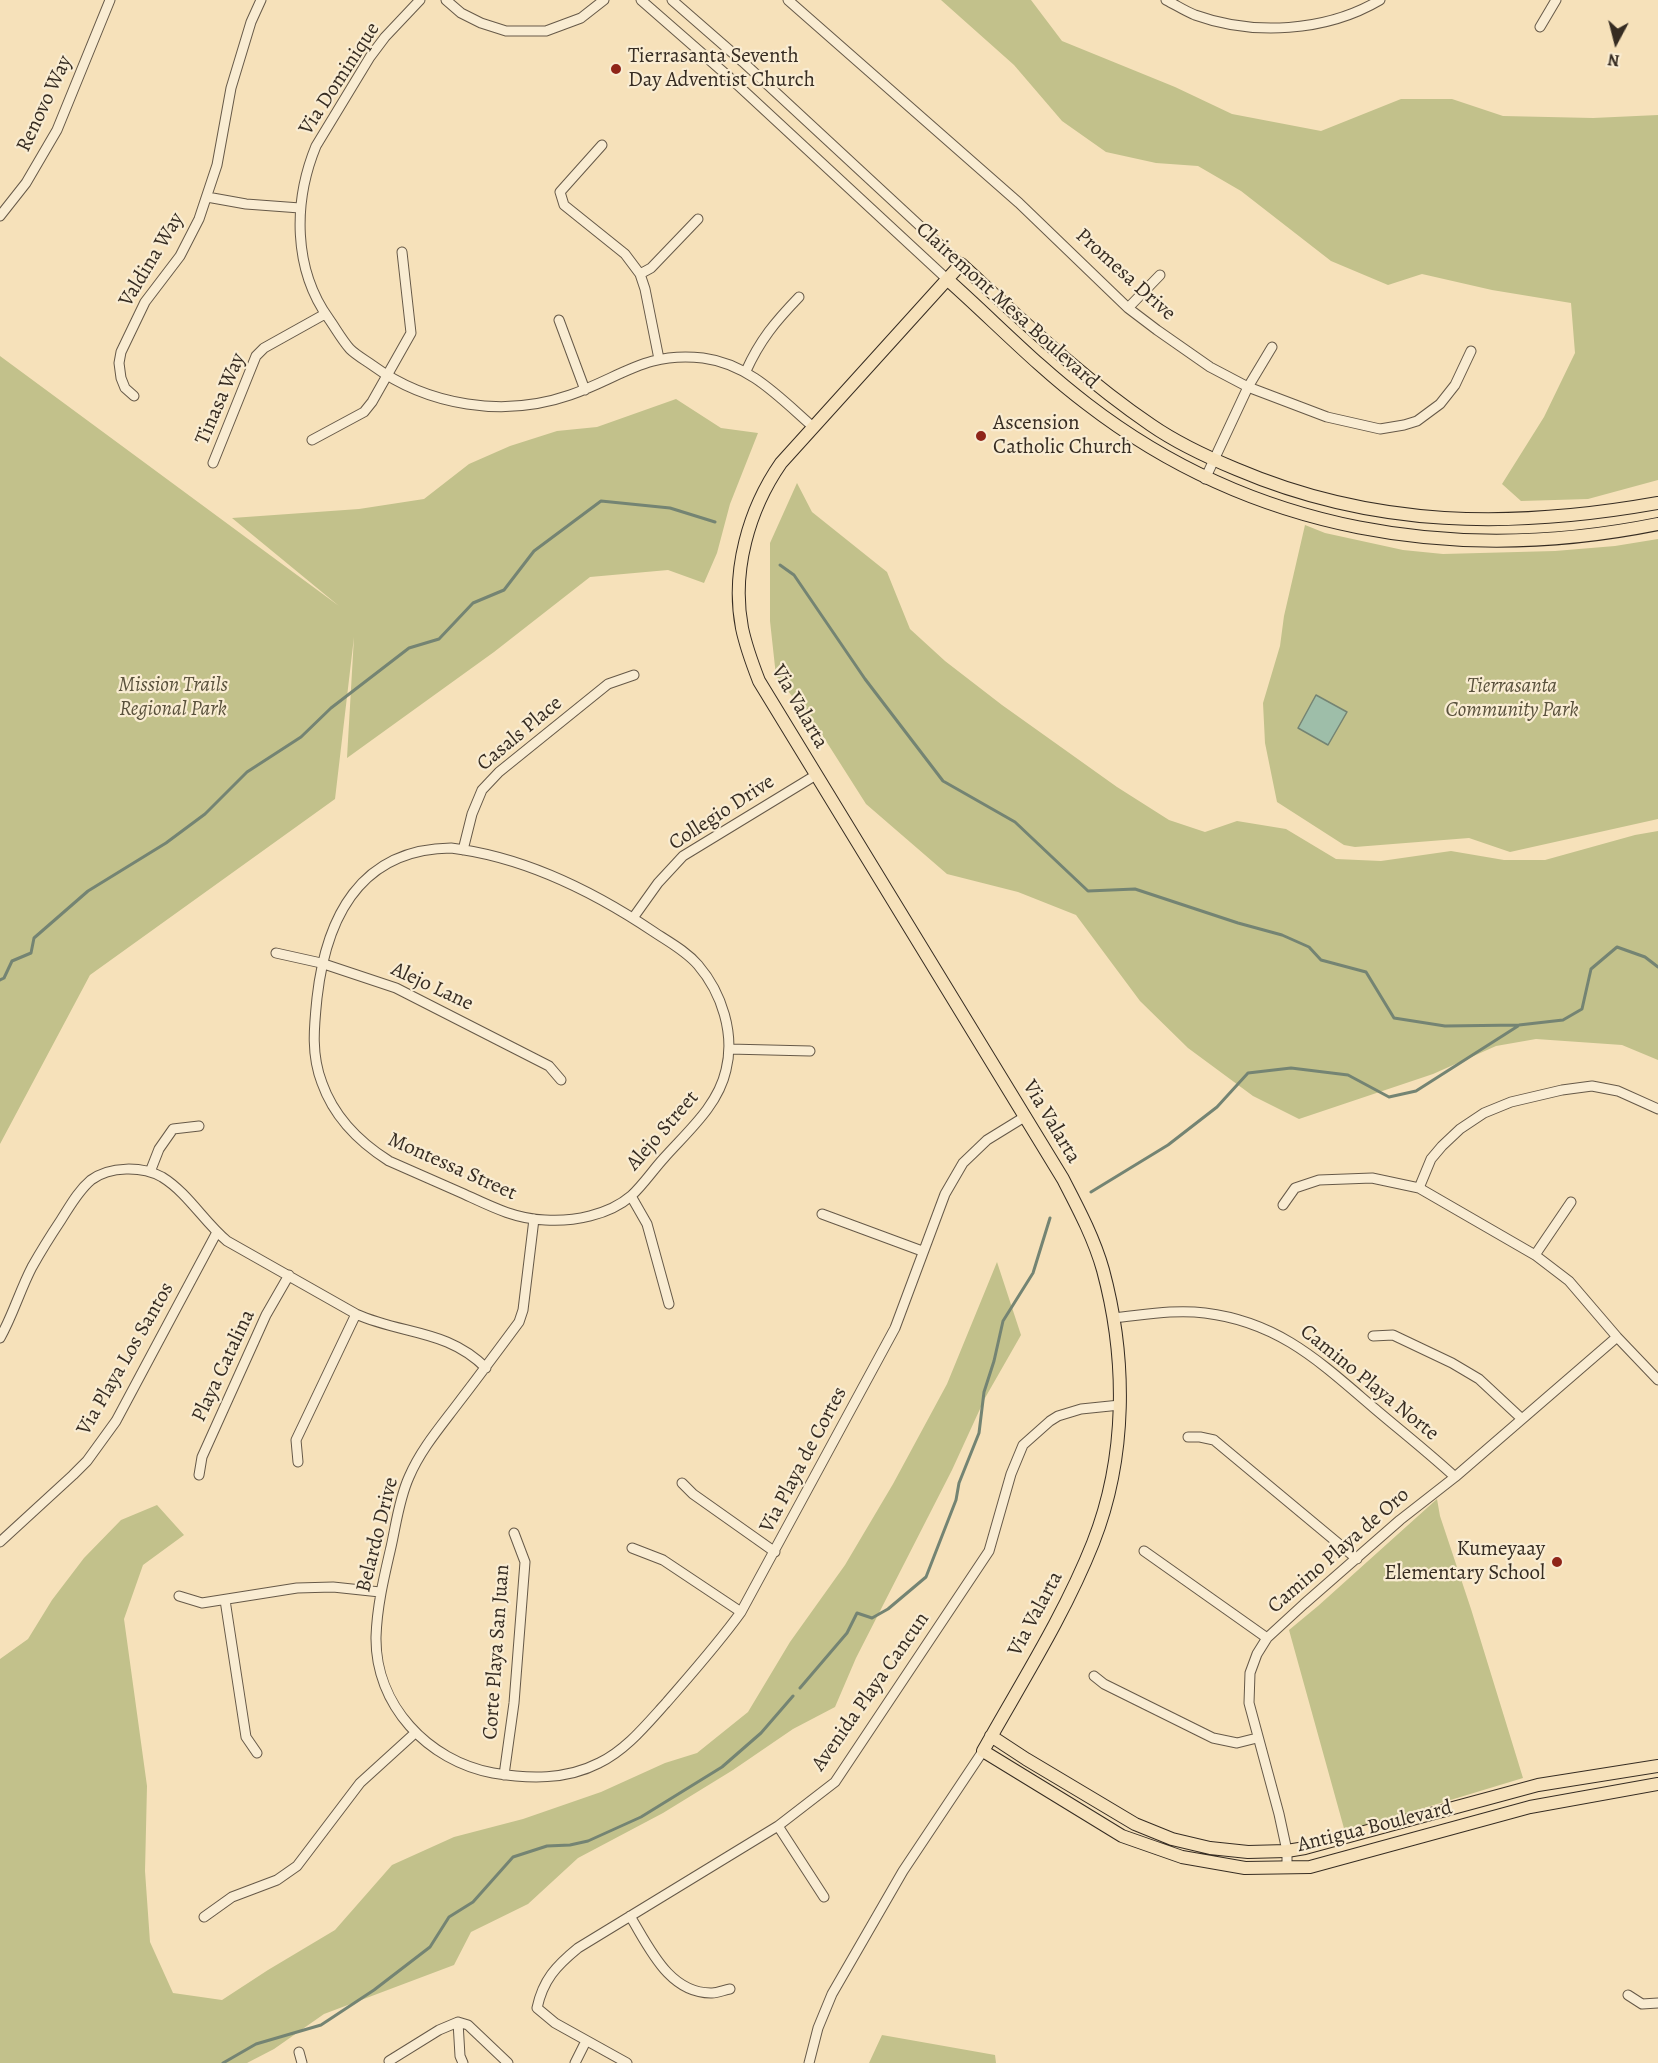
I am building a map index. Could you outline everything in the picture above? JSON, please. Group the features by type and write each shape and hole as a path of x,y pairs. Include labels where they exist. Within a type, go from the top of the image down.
{"main road":[{"name":"Via Valarta","path":"962,264 812,426 766,483 748,526 740,588 742,626 747,649 759,681 1063,1179 1084,1219 1103,1269 1113,1318 1119,1369 1120,1405 1117,1455 1112,1481 1094,1540 1075,1586 982,1751"},
{"name":"Clairemont Mesa Boulevard","path":"962,264 1092,382 1153,427 1214,460 1299,493 1349,506 1419,517 1500,520 1554,517 1658,503"},
{"name":"Clairemont Mesa Boulevard","path":"948,280 1087,405 1142,442 1205,479 1246,496 1293,512 1345,525 1417,537 1500,541 1622,531 1658,524"},
{"path":"1387,533 1389,528 1401,520 1419,517"},
{"name":"Antigua Boulevard","path":"991,1736 1135,1824 1191,1845 1248,1852 1287,1851 1372,1832 1538,1785 1658,1766"},
{"name":"Antigua Boulevard","path":"982,1751 1122,1836 1182,1857 1245,1868 1310,1867 1516,1811 1658,1785"},
{"path":"1516,1811 1515,1799 1520,1790"}],"street":[{"name":"Renovo Way","path":"0,216 26,183 57,130 110,0"},
{"name":"Valdina Way","path":"134,396 125,388 121,378 119,363 121,352 145,302 180,256 199,219 218,165 231,88 251,22 261,0"},
{"name":"Via Dominique","path":"420,0 370,57 316,146 310,160 300,208 302,260 312,290 325,314 350,349 387,376 434,397 484,406 536,404 585,390 640,363 679,357 703,358 746,371 762,381 812,426"},
{"path":"446,0 461,13 497,29 546,32 581,18 604,0"},
{"name":"Clairemont Mesa Boulevard","path":"641,0 736,84 948,280"},
{"name":"Clairemont Mesa Boulevard","path":"672,0 962,264"},
{"name":"Promesa Drive","path":"788,0 1019,203 1128,308 1210,367 1248,387 1327,417 1380,429 1417,421 1440,404 1455,385 1471,351"},
{"path":"1166,0 1196,15 1242,26 1265,28 1307,25 1332,20 1380,0"},
{"path":"1540,27 1556,0"},
{"path":"602,145 560,192 564,205 625,254 640,274 659,359"},
{"path":"207,197 246,204 300,208"},
{"path":"640,274 651,268 698,219"},
{"path":"312,440 364,412 411,333 402,252"},
{"path":"1128,308 1160,275"},
{"path":"746,371 754,352 771,326 799,297"},
{"name":"Tinasa Way","path":"213,463 256,356 264,348 325,314"},
{"path":"559,320 585,390"},
{"path":"1205,479 1248,387 1272,347"},
{"name":"Casals Place","path":"463,850 472,814 482,790 499,772 608,684 634,675"},
{"name":"Collegio Drive","path":"633,918 658,883 683,856 816,775"},
{"name":"Montessa Street","path":"534,1219 510,1215 389,1161 372,1150 350,1130 327,1097 315,1058 314,1024 321,963 342,910 354,891 370,875 389,862 413,852 438,848 463,850 531,867 599,897 633,918"},
{"name":"Alejo Street","path":"534,1219 566,1220 589,1216 631,1196 710,1106 723,1082 729,1049 724,1012 706,976 689,955 633,918"},
{"name":"Alejo Lane","path":"276,953 321,963 396,987 549,1066 561,1080"},
{"path":"729,1049 810,1051"},
{"path":"1419,1188 1431,1159 1460,1129 1485,1113 1511,1102 1562,1090 1592,1086 1618,1091 1658,1109"},
{"name":"Via Playa de Cortes","path":"556,1776 578,1772 600,1763 620,1750 717,1647 741,1612 775,1552 895,1328 945,1194 963,1163 987,1140 1026,1116"},
{"path":"150,1172 159,1149 173,1129 199,1126"},
{"path":"0,1338 32,1267 78,1193 93,1179 112,1171 132,1169 150,1172 161,1177 180,1190 227,1241 356,1314 375,1323 446,1340 475,1358 486,1368"},
{"path":"1283,1205 1295,1188 1319,1180 1372,1178 1419,1188 1535,1255 1569,1281 1658,1380"},
{"path":"631,1196 647,1224 669,1304"},
{"path":"1535,1255 1571,1202"},
{"path":"822,1215 922,1251"},
{"name":"Belardo Drive","path":"534,1219 523,1310 519,1322 423,1449 408,1478 380,1592 376,1638 380,1671 399,1712 415,1733 448,1757 481,1770 504,1775 539,1778 556,1776"},
{"name":"Via Playa Los Santos","path":"0,1542 87,1461 116,1421 217,1232"},
{"name":"Playa Catalina","path":"199,1475 202,1457 266,1315 289,1275"},
{"name":"Camino Playa Norte","path":"1113,1318 1174,1311 1197,1312 1236,1319 1267,1330 1311,1354 1455,1477"},
{"path":"298,1462 296,1440 356,1314"},
{"path":"1373,1336 1393,1335 1479,1378 1522,1419"},
{"name":"Camino Playa de Oro","path":"1287,1869 1287,1851 1273,1789 1249,1703 1250,1673 1257,1654 1267,1638 1304,1604 1617,1337"},
{"name":"Avenida Playa Cancun","path":"586,2041 555,2024 537,2008 541,1990 548,1978 578,1948 778,1826 835,1782 989,1551 1011,1474 1023,1444 1058,1416 1081,1409 1120,1405"},
{"path":"1188,1437 1214,1440 1357,1559"},
{"path":"682,1483 693,1494 775,1552"},
{"name":"Corte Playa San Juan","path":"504,1775 514,1703 525,1562 514,1533"},
{"path":"632,1548 663,1560 741,1612"},
{"path":"1144,1551 1267,1638"},
{"path":"179,1596 202,1603 297,1588 333,1587 380,1592"},
{"path":"225,1600 246,1737 257,1753"},
{"path":"1094,1676 1104,1684 1213,1738 1237,1743 1257,1738"},
{"path":"204,1917 232,1897 277,1880 297,1866 360,1783 415,1733"},
{"name":"Via Valarta","path":"809,2063 818,2028 832,1994 903,1871 982,1751"},
{"path":"778,1826 824,1897"},
{"path":"630,1916 662,1968 678,1982 712,1993 730,1989"},
{"path":"1628,1995 1642,2004 1658,2003"},
{"path":"458,2022 460,2056 463,2063"},
{"path":"389,2061 439,2030 458,2022 468,2025 508,2063"},
{"path":"575,2063 586,2041 627,2063"},
{"path":"299,2052 302,2063"}],"green space":[{"path":"941,0 1031,0 1062,41 1175,87 1232,114 1321,131 1401,99 1452,99 1503,116 1593,118 1658,115 1658,480 1588,499 1521,501 1502,484 1544,417 1575,353 1571,303 1492,290 1422,274 1388,285 1331,261 1241,191 1198,166 1156,163 1106,152 1062,121 1014,65"},
{"name":"Mission Trails Regional Park","path":"0,356 339,606 232,518 359,509 424,499 469,464 510,446 557,431 597,427 676,399 721,428 758,433 730,504 717,553 704,583 668,570 590,577 494,652 347,758 354,637 335,799 90,975 0,1144"},
{"path":"797,483 812,512 887,572 910,629 945,661 1002,705 1117,787 1169,820 1205,832 1237,821 1286,829 1336,859 1381,861 1451,851 1504,860 1545,860 1635,835 1658,831 1658,1060 1622,1045 1536,1039 1496,1046 1433,1074 1299,1119 1253,1096 1188,1048 1140,1001 1076,915 1018,892 947,874 866,804 819,730 776,676 770,621 770,543"},
{"name":"Tierrasanta Community Park","path":"1305,525 1325,533 1403,550 1443,554 1555,551 1615,546 1658,539 1658,819 1510,852 1469,838 1355,847 1344,845 1277,802 1265,743 1263,703 1280,646 1284,616"},
{"path":"997,1262 1021,1335 985,1398 952,1470 856,1658 835,1707 793,1729 733,1770 663,1813 578,1858 528,1904 471,1932 454,1965 324,2014 274,2049 247,2063 0,2063 0,1659 28,1639 52,1600 84,1558 121,1520 157,1505 184,1535 143,1565 124,1619 147,1786 145,1871 150,1942 173,1993 222,2000 335,1930 392,1865 454,1837 523,1819 601,1792 665,1763 697,1753 748,1712 790,1642 845,1565 893,1484 947,1384"},
{"path":"1437,1499 1440,1516 1523,1778 1345,1832 1289,1630"},
{"path":"882,2035 995,2055 996,2063 869,2063"}],"shaded area":[{"path":"1316,695 1347,712 1328,745 1298,728"}],"waterway":[{"path":"0,980 4,978 12,961 31,953 34,938 88,891 166,843 205,814 247,772 301,737 331,708 409,648 439,639 473,603 504,590 534,551 601,501 670,508 715,522"},
{"path":"780,565 794,575 865,679 943,781 1015,822 1088,891 1135,889 1282,935 1309,947 1321,960 1366,972 1394,1018 1445,1026 1519,1025 1563,1020 1582,1009 1591,969 1617,947 1645,957 1658,967"},
{"path":"1091,1192 1168,1145 1217,1107 1248,1073 1291,1068 1348,1075 1389,1097 1416,1091 1518,1026"},
{"path":"800,1688 847,1633 857,1613 872,1618 888,1609 926,1577 979,1433 984,1392 1003,1321 1033,1273 1050,1218"},
{"path":"223,2063 256,2044 321,2025 374,1990 430,1947 449,1917 473,1902 513,1857 547,1846 588,1841 641,1817 722,1767 761,1733 793,1696"}],"place":[{"name":"Tierrasanta Seventh Day Adventist Church","path":"616,69"},
{"name":"Ascension Catholic Church","path":"981,436"},
{"name":"Kumeyaay Elementary School","path":"1557,1562"}]}
